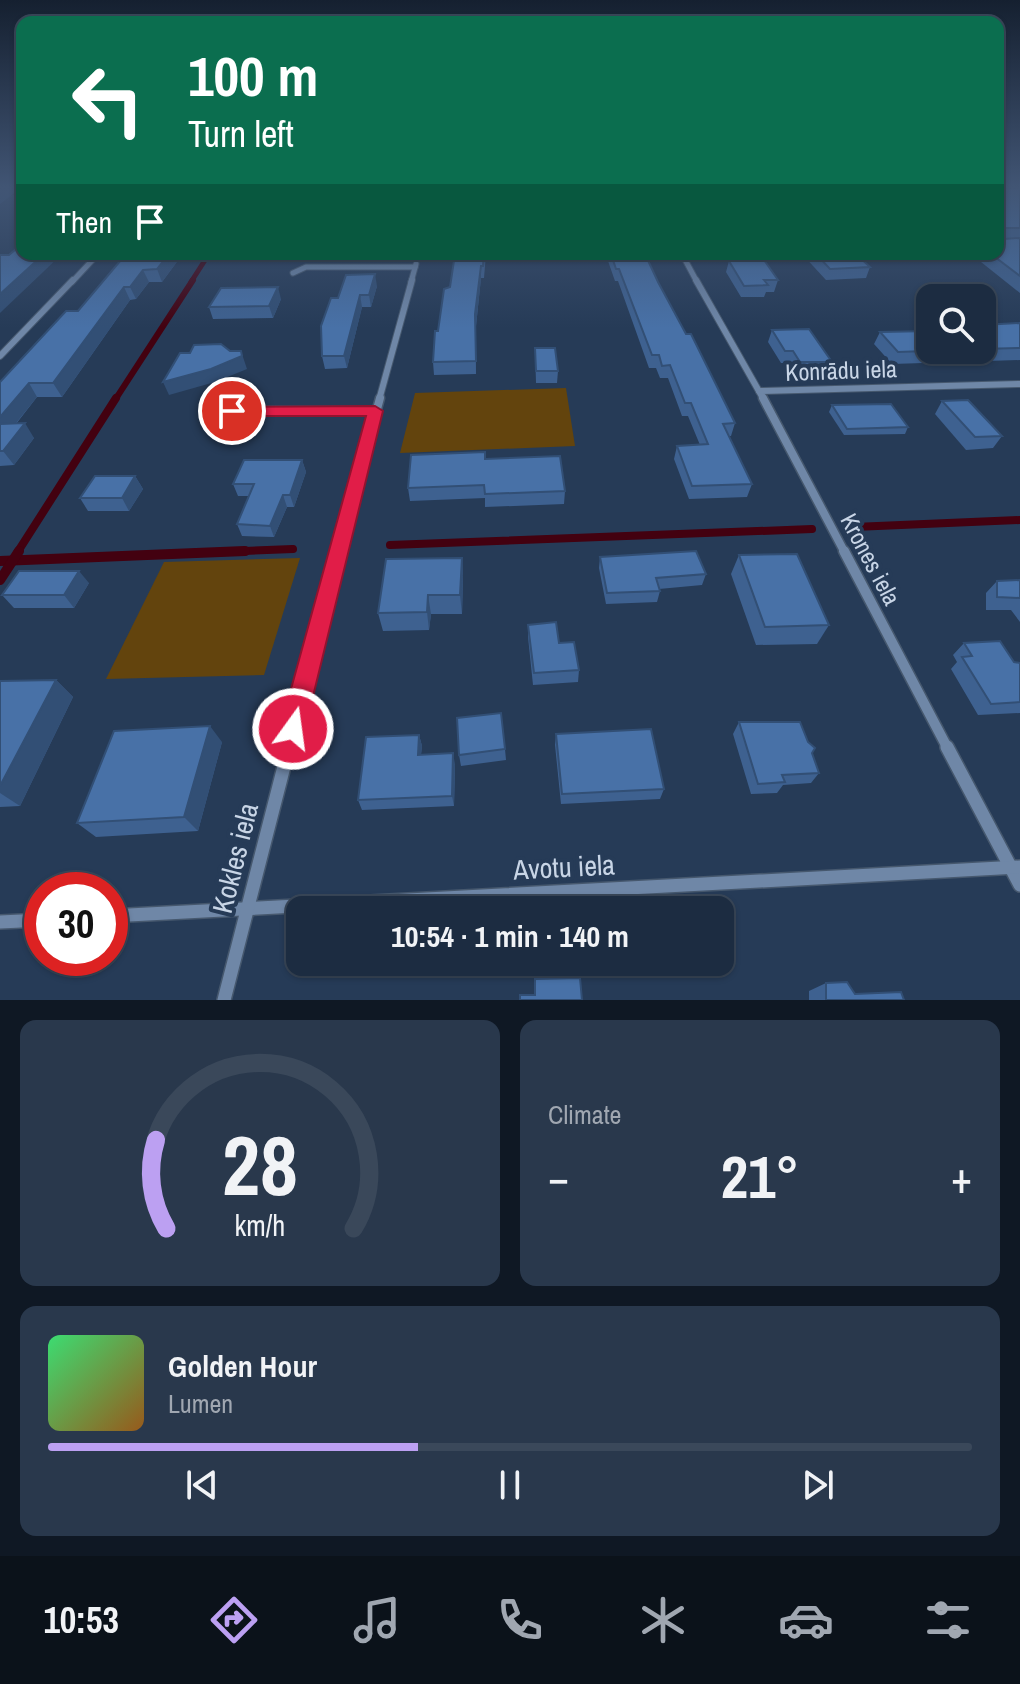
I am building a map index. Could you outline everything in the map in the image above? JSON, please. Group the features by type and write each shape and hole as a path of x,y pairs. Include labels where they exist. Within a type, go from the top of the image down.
{"street":[{"path":"0,356 92,260"},
{"name":"Krones iela","path":"685,260 1015,867 1020,885"},
{"name":"Kokles iela","path":"224,1000 375,411 416,265 306,267 293,273"},
{"name":"Konrādu iela","path":"759,391 1020,384"},
{"path":"232,411 375,411"},
{"name":"Avotu iela","path":"128,915 1015,867"},
{"path":"0,922 24,921"}],"shaded area":[{"path":"566,388 575,446 400,453 415,393"},
{"path":"300,558 264,675 106,679 164,562"}],"building":[{"path":"1020,238 1020,276 999,260 1004,260 1004,239"},
{"path":"16,249 16,260 37,260 0,294 0,255 9,255"},
{"path":"121,260 164,260 157,269 143,270 130,287 124,287 53,383 29,383 0,417 0,382 66,311 78,311"},
{"path":"454,260 484,260 475,314 476,361 433,362 435,331 438,331 444,289 450,287"},
{"path":"613,260 648,260 686,334 691,334 735,423 723,424 752,484 692,486 677,446 708,444 691,403 685,403 670,365 662,366 659,355 652,355 619,269 616,269"},
{"path":"764,260 778,280 764,280 768,285 744,286 729,261"},
{"path":"822,260 862,260 870,267 830,269"},
{"path":"375,274 369,295 360,295 344,356 322,356 321,326 331,298 338,298 346,275"},
{"path":"278,287 269,306 209,307 221,288"},
{"path":"1020,323 1020,348 996,349 996,324"},
{"path":"809,329 832,362 800,362 793,351 785,351 772,330"},
{"path":"916,331 916,351 898,352 880,332"},
{"path":"221,344 230,351 241,351 242,356 211,369 163,382 180,353 190,353 194,345"},
{"path":"535,348 555,348 558,371 536,371"},
{"path":"968,400 1002,436 975,437 942,401"},
{"path":"891,404 908,427 847,429 832,405"},
{"path":"25,423 3,451 0,451 0,424"},
{"path":"485,452 485,459 560,456 565,491 485,494 484,485 408,488 411,455"},
{"path":"244,460 302,460 290,495 283,495 270,526 237,524 254,484 233,484"},
{"path":"95,476 135,476 122,498 80,498"},
{"path":"696,551 706,574 656,578 660,591 607,593 600,557"},
{"path":"797,554 829,625 765,627 739,555"},
{"path":"462,558 460,595 428,595 427,612 378,613 386,559"},
{"path":"19,571 79,571 64,595 2,595"},
{"path":"1020,580 1020,598 997,597 997,581"},
{"path":"556,622 559,643 574,642 579,670 534,673 528,625"},
{"path":"1000,641 1014,662 1020,663 1020,702 991,704 962,657 972,656 964,643"},
{"path":"56,680 0,786 0,681"},
{"path":"501,713 505,749 459,755 457,718"},
{"path":"739,722 800,722 808,742 815,748 812,753 819,773 782,775 785,782 758,784"},
{"path":"210,726 184,817 77,823 114,731"},
{"path":"651,729 664,789 562,794 556,734"},
{"path":"419,735 418,755 453,753 452,796 358,800 366,737"},
{"path":"580,978 582,1000 520,1000 520,995 535,995 535,979"},
{"path":"847,982 855,994 901,992 904,1000 826,1000 826,983"}],"waterway":[{"path":"191,282 205,260"},
{"path":"115,400 193,280"},
{"path":"17,553 116,398"},
{"path":"854,527 1020,520"},
{"path":"390,545 812,529"},
{"path":"196,553 293,549"},
{"path":"13,560 19,551"},
{"path":"196,553 245,551"},
{"path":"13,560 196,553"},
{"path":"0,561 13,560"},
{"path":"0,580 13,560"}],"route":[{"path":"232,411 375,411 293,729"}]}
